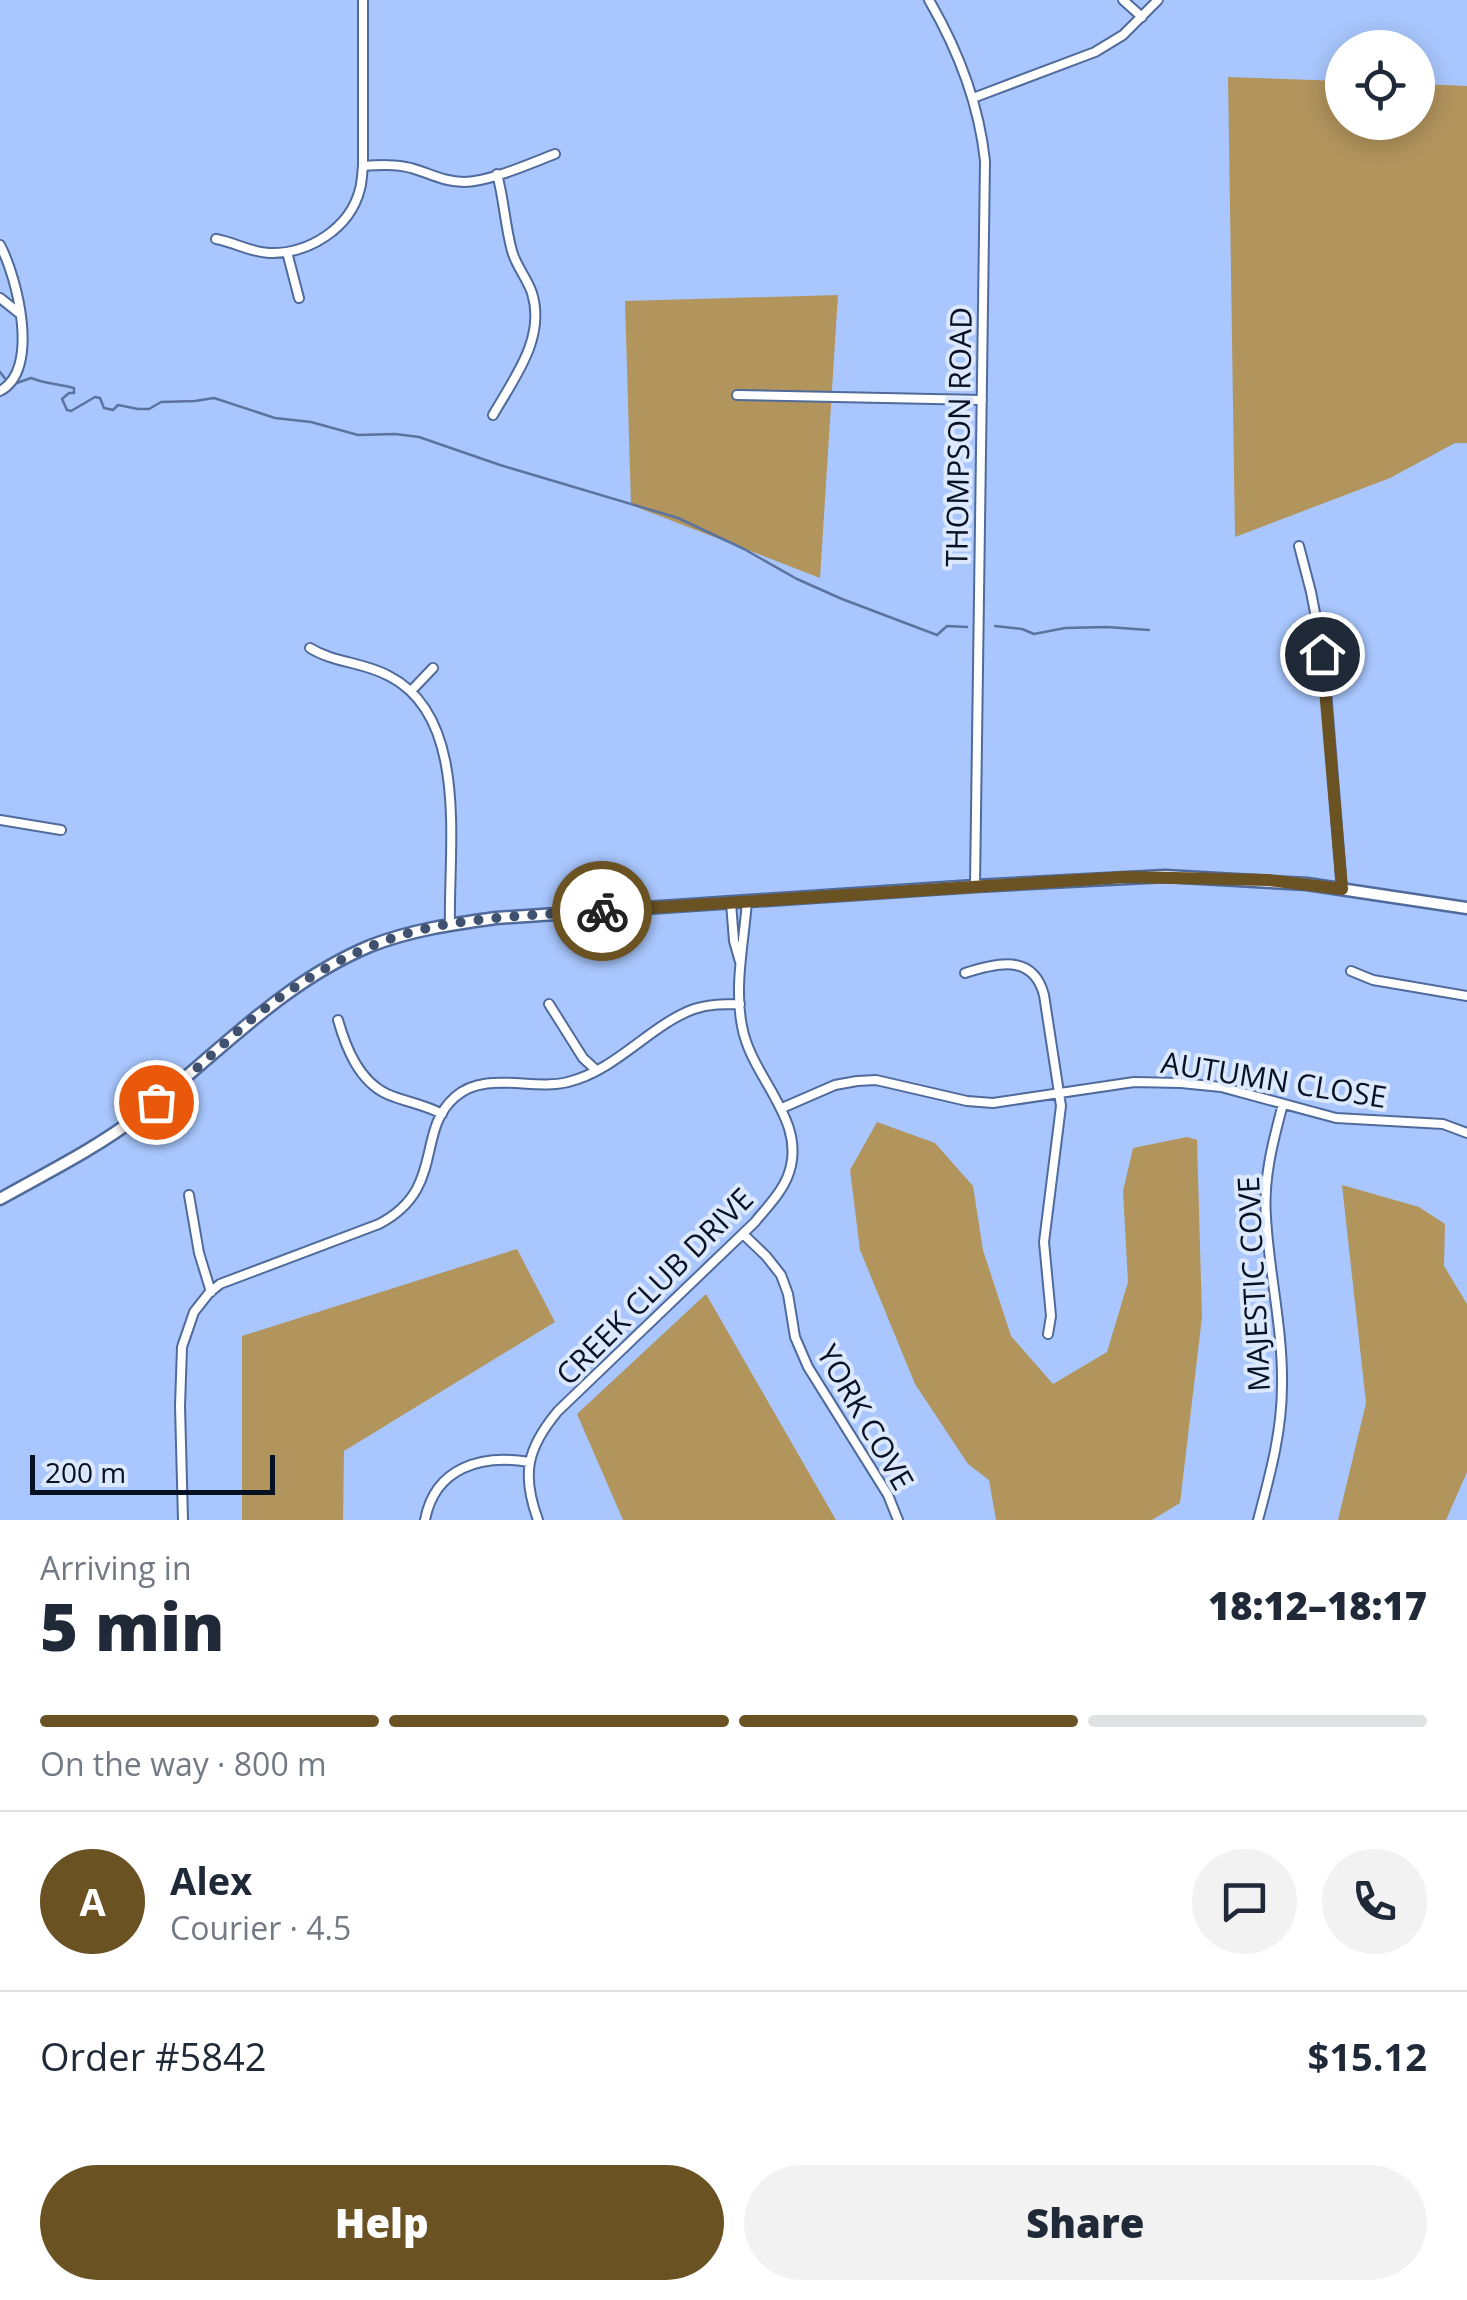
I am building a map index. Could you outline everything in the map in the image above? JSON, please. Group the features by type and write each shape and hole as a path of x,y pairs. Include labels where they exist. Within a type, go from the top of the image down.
{"street":[{"path":"216,239 262,252 287,252 316,244 344,220 360,190 363,166 363,0"},
{"name":"THOMPSON ROAD","path":"929,0 973,98 986,183 975,886"},
{"path":"1124,0 1142,17"},
{"path":"973,98 1095,52 1123,35 1158,0"},
{"path":"363,166 397,165 439,179 478,182 555,154"},
{"path":"494,415 526,357 536,322 534,298 511,248 497,174"},
{"path":"0,245 14,284 23,339 14,380 0,391"},
{"path":"287,252 300,298"},
{"path":"0,298 21,317"},
{"path":"737,395 982,400"},
{"path":"1298,546 1322,654 1342,889"},
{"path":"310,648 392,676 411,691 431,716 446,756 450,924"},
{"path":"411,691 433,668"},
{"path":"0,820 60,830"},
{"path":"0,1199 132,1120 259,1014 327,967 396,937 450,924 731,902 1166,876 1268,880 1467,908"},
{"name":"CREEK CLUB DRIVE","path":"731,902 734,941 741,966"},
{"name":"CREEK CLUB DRIVE","path":"529,1462 542,1431 558,1412 743,1234 778,1194 792,1165 792,1138 782,1108 758,1072 741,1025 747,902"},
{"path":"965,973 1017,965 1035,975 1044,994 1061,1118 1044,1242 1051,1316 1048,1334"},
{"path":"1351,971 1372,980 1467,996"},
{"path":"548,1004 583,1058 596,1070"},
{"path":"182,1520 182,1347 194,1312 211,1292 220,1284 379,1224 400,1211 416,1193 423,1177 442,1114 452,1099 472,1086 568,1082 628,1052 696,1008 740,1004"},
{"path":"338,1020 351,1055 372,1084 393,1097 442,1114"},
{"name":"AUTUMN CLOSE","path":"782,1108 835,1085 857,1081 876,1080 980,1102 1134,1082 1181,1083 1221,1088 1336,1118 1442,1124 1467,1133"},
{"name":"MAJESTIC COVE","path":"1258,1520 1276,1452 1282,1385 1266,1215 1267,1170 1283,1104"},
{"path":"189,1196 211,1292"},
{"name":"YORK COVE","path":"743,1234 781,1275 795,1336 808,1367 888,1495 898,1520"},
{"path":"425,1520 438,1489 456,1472 492,1459 529,1462 528,1491 538,1520"}],"shaded area":[{"path":"1228,77 1325,80 1325,140 1435,140 1435,85 1467,86 1467,443 1455,443 1390,478 1235,537"},
{"path":"838,295 820,578 631,505 625,301"},
{"path":"877,1122 935,1143 973,1186 983,1250 1011,1336 1053,1384 1107,1352 1128,1282 1123,1191 1133,1148 1187,1137 1197,1140 1202,1317 1180,1503 1152,1520 996,1520 989,1480 968,1464 915,1384 860,1250 850,1170"},
{"path":"1342,1185 1419,1207 1445,1224 1444,1266 1467,1304 1467,1472 1446,1520 1338,1520 1366,1403"},
{"path":"517,1249 555,1322 344,1451 343,1520 242,1520 242,1336"},
{"path":"706,1294 836,1520 623,1520 577,1414"}],"waterway":[{"path":"0,372 14,384 31,378 74,388 74,393 62,399 71,411 95,397 100,398 104,408 113,410 118,405 149,409 161,402 214,398 275,418 311,422 358,435 419,437 678,518 797,579 937,635 947,626 967,627"},
{"path":"995,626 1034,634 1065,628 1149,630"}],"way so far":[{"path":"156,1102 259,1014 327,967 370,946 442,925 602,911"}],"route":[{"path":"602,911 1126,877 1268,880 1342,889 1322,654"}]}
